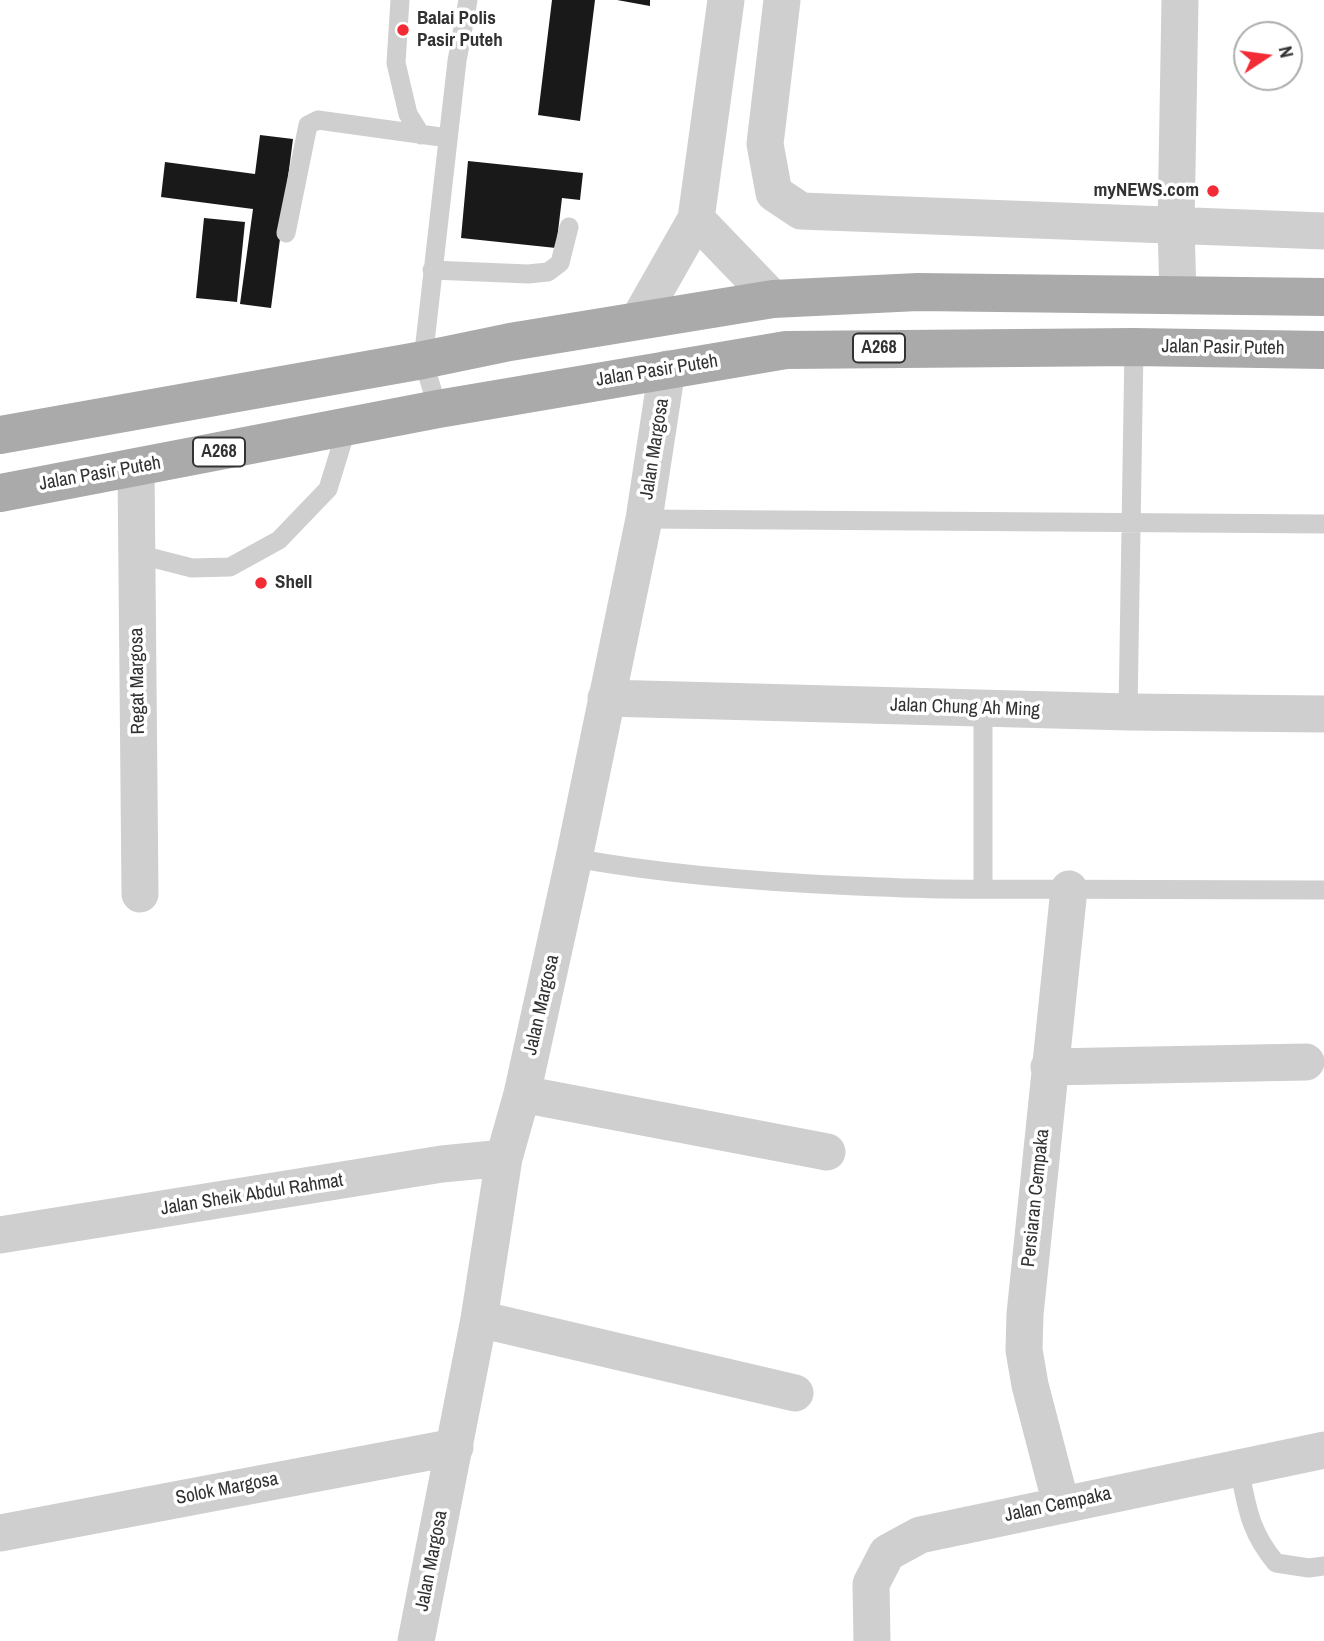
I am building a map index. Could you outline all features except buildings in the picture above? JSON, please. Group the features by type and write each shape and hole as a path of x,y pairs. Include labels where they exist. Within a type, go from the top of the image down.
{"main road":[{"path":"0,434 423,360 510,342 773,299 918,292 1324,297"},
{"name":"Jalan Pasir Puteh","path":"0,493 438,409 786,350 1134,347 1324,350"}],"street":[{"path":"638,321 696,219 726,0"},
{"path":"782,0 765,144 774,193 801,211 1324,231"},
{"path":"1178,295 1176,226 1180,0"},
{"path":"696,219 773,299"},
{"name":"Jalan Margosa","path":"416,1641 479,1319 504,1158 522,1094 575,858 644,519 667,369"},
{"name":"Regat Margosa","path":"136,468 140,894"},
{"name":"Jalan Chung Ah Ming","path":"606,698 983,709 1324,714"},
{"name":"Persiaran Cempaka","path":"1061,1504 1030,1385 1024,1350 1025,1314 1049,1067 1069,889"},
{"path":"1049,1067 1307,1062"},
{"path":"522,1094 827,1152"},
{"name":"Jalan Sheik Abdul Rahmat","path":"0,1235 442,1164 504,1158"},
{"path":"479,1319 795,1393"},
{"name":"Solok Margosa","path":"0,1533 455,1447"},
{"name":"Jalan Cempaka","path":"872,1641 871,1584 887,1553 920,1535 1324,1450"}],"lane":[{"path":"400,0 396,63 408,114 421,135"},
{"path":"438,409 423,360 448,138 468,0"},
{"path":"286,233 308,125 318,120 448,138"},
{"path":"432,270 528,274 548,272 560,263 569,227"},
{"path":"1128,712 1134,347"},
{"path":"137,554 192,568 230,567 279,540 328,489 347,427"},
{"path":"644,519 1324,524"},
{"path":"983,709 983,889"},
{"path":"575,858 618,866 768,883 944,890 1324,891"},
{"path":"1239,1468 1249,1515 1260,1544 1276,1563 1310,1568 1324,1566"}],"place":[{"name":"Balai Polis Pasir Puteh","path":"403,30"},
{"name":"myNEWS.com","path":"1213,191"},
{"name":"Shell","path":"261,583"}]}
